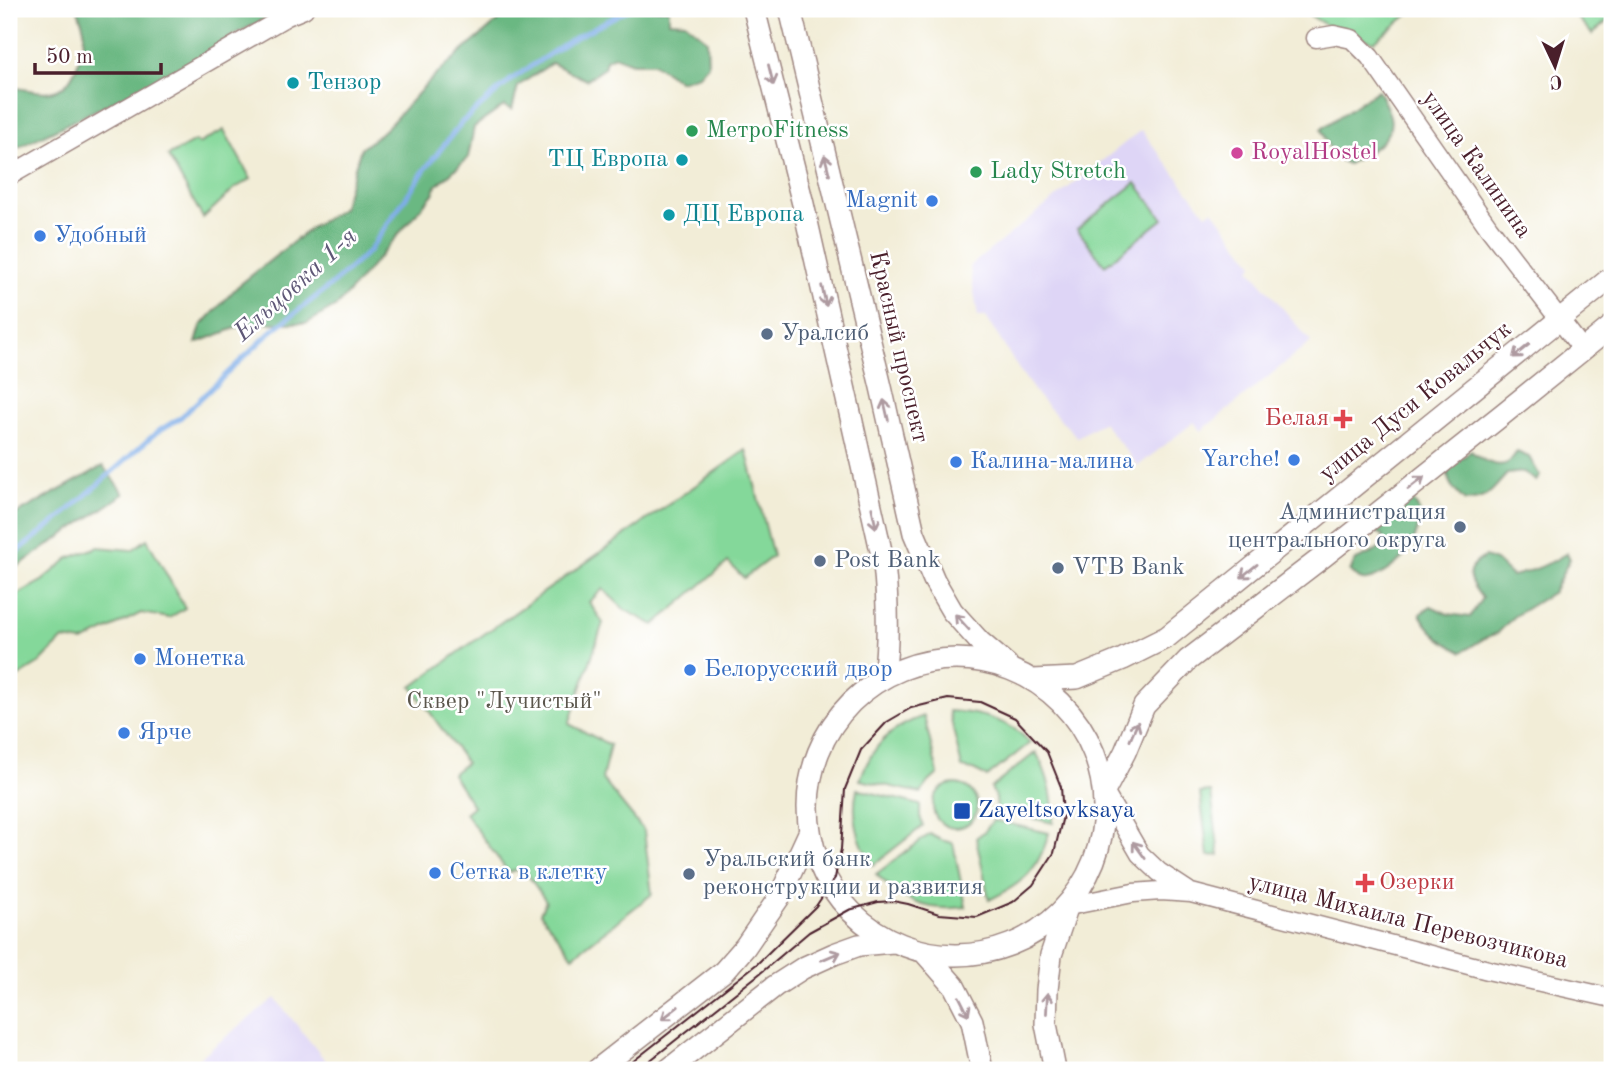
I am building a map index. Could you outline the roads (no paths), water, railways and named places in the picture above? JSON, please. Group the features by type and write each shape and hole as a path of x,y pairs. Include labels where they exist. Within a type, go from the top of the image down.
{"main road":[{"path":"754,9 803,204 884,564 888,644 884,677"},
{"name":"Красный проспект","path":"790,9 914,533 934,580 952,611 980,642 1011,669"},
{"name":"улица Дуси Ковальчук","path":"1033,680 1077,678 1167,637 1612,277"},
{"path":"1104,792 1125,752 1144,706 1188,660 1356,531 1612,326"},
{"path":"1055,1070 1046,1024 1051,955 1068,906 1091,872 1103,833 1104,792 1093,748 1068,709 1033,680 1011,669 980,660 947,659 915,664 884,677 854,699 831,727 820,749 807,796 809,833 825,878 854,916 893,942 925,953 964,956 1003,948 1038,931 1068,906"},
{"path":"597,1070 723,971 745,947 780,896 809,833"},
{"path":"668,1070 775,986 803,968 859,945 893,942"},
{"path":"925,953 954,986 972,1021 982,1070"}],"street":[{"path":"9,176 287,16 304,9"},
{"name":"улица Калинина","path":"1316,38 1334,35 1352,39 1370,57 1489,228 1583,350"},
{"path":"1104,792 1140,853 1159,872 1191,893"},
{"path":"1068,906 1133,893 1191,893"},
{"name":"улица Михаила Перевозчикова","path":"1191,893 1492,971 1612,998"}],"waterway":[{"name":"Ельцовка 1-я","path":"9,558 60,518 157,432 180,418 273,330 330,286 369,251 426,168 462,122 512,79 569,41 629,9"}],"tram line":[{"path":"622,1070 758,963 816,906 835,878 841,849 845,789 861,750 887,722 911,708 948,699 980,702 1015,718 1047,752 1061,787 1063,816 1054,853 1033,885 1013,902 977,917 939,914 893,901 849,910 809,932 638,1070"}],"place":[{"name":"Тензор","path":"293,83"},
{"name":"МетроFitness","path":"692,131"},
{"name":"RoyalHostel","path":"1237,153"},
{"name":"ТЦ Европа","path":"682,160"},
{"name":"Lady Stretch","path":"976,172"},
{"name":"Magnit","path":"932,201"},
{"name":"ДЦ Европа","path":"669,215"},
{"name":"Удобный","path":"40,236"},
{"name":"Уралсиб","path":"767,334"},
{"name":"Белая","path":"1343,419"},
{"name":"Yarche!","path":"1294,460"},
{"name":"Калина-малина","path":"956,462"},
{"name":"Администрация центрального округа","path":"1460,527"},
{"name":"Post Bank","path":"820,561"},
{"name":"VTB Bank","path":"1058,568"},
{"name":"Монетка","path":"140,659"},
{"name":"Белорусский двор","path":"690,670"},
{"name":"Ярче","path":"124,733"},
{"name":"Zayeltsovksaya","path":"962,811"},
{"name":"Сетка в клетку","path":"435,873"},
{"name":"Уральский банк реконструкции и развития","path":"689,874"},
{"name":"Озерки","path":"1365,883"}],"park label":[{"name":"Сквер \"Лучистый\"","path":"504,702"}]}
